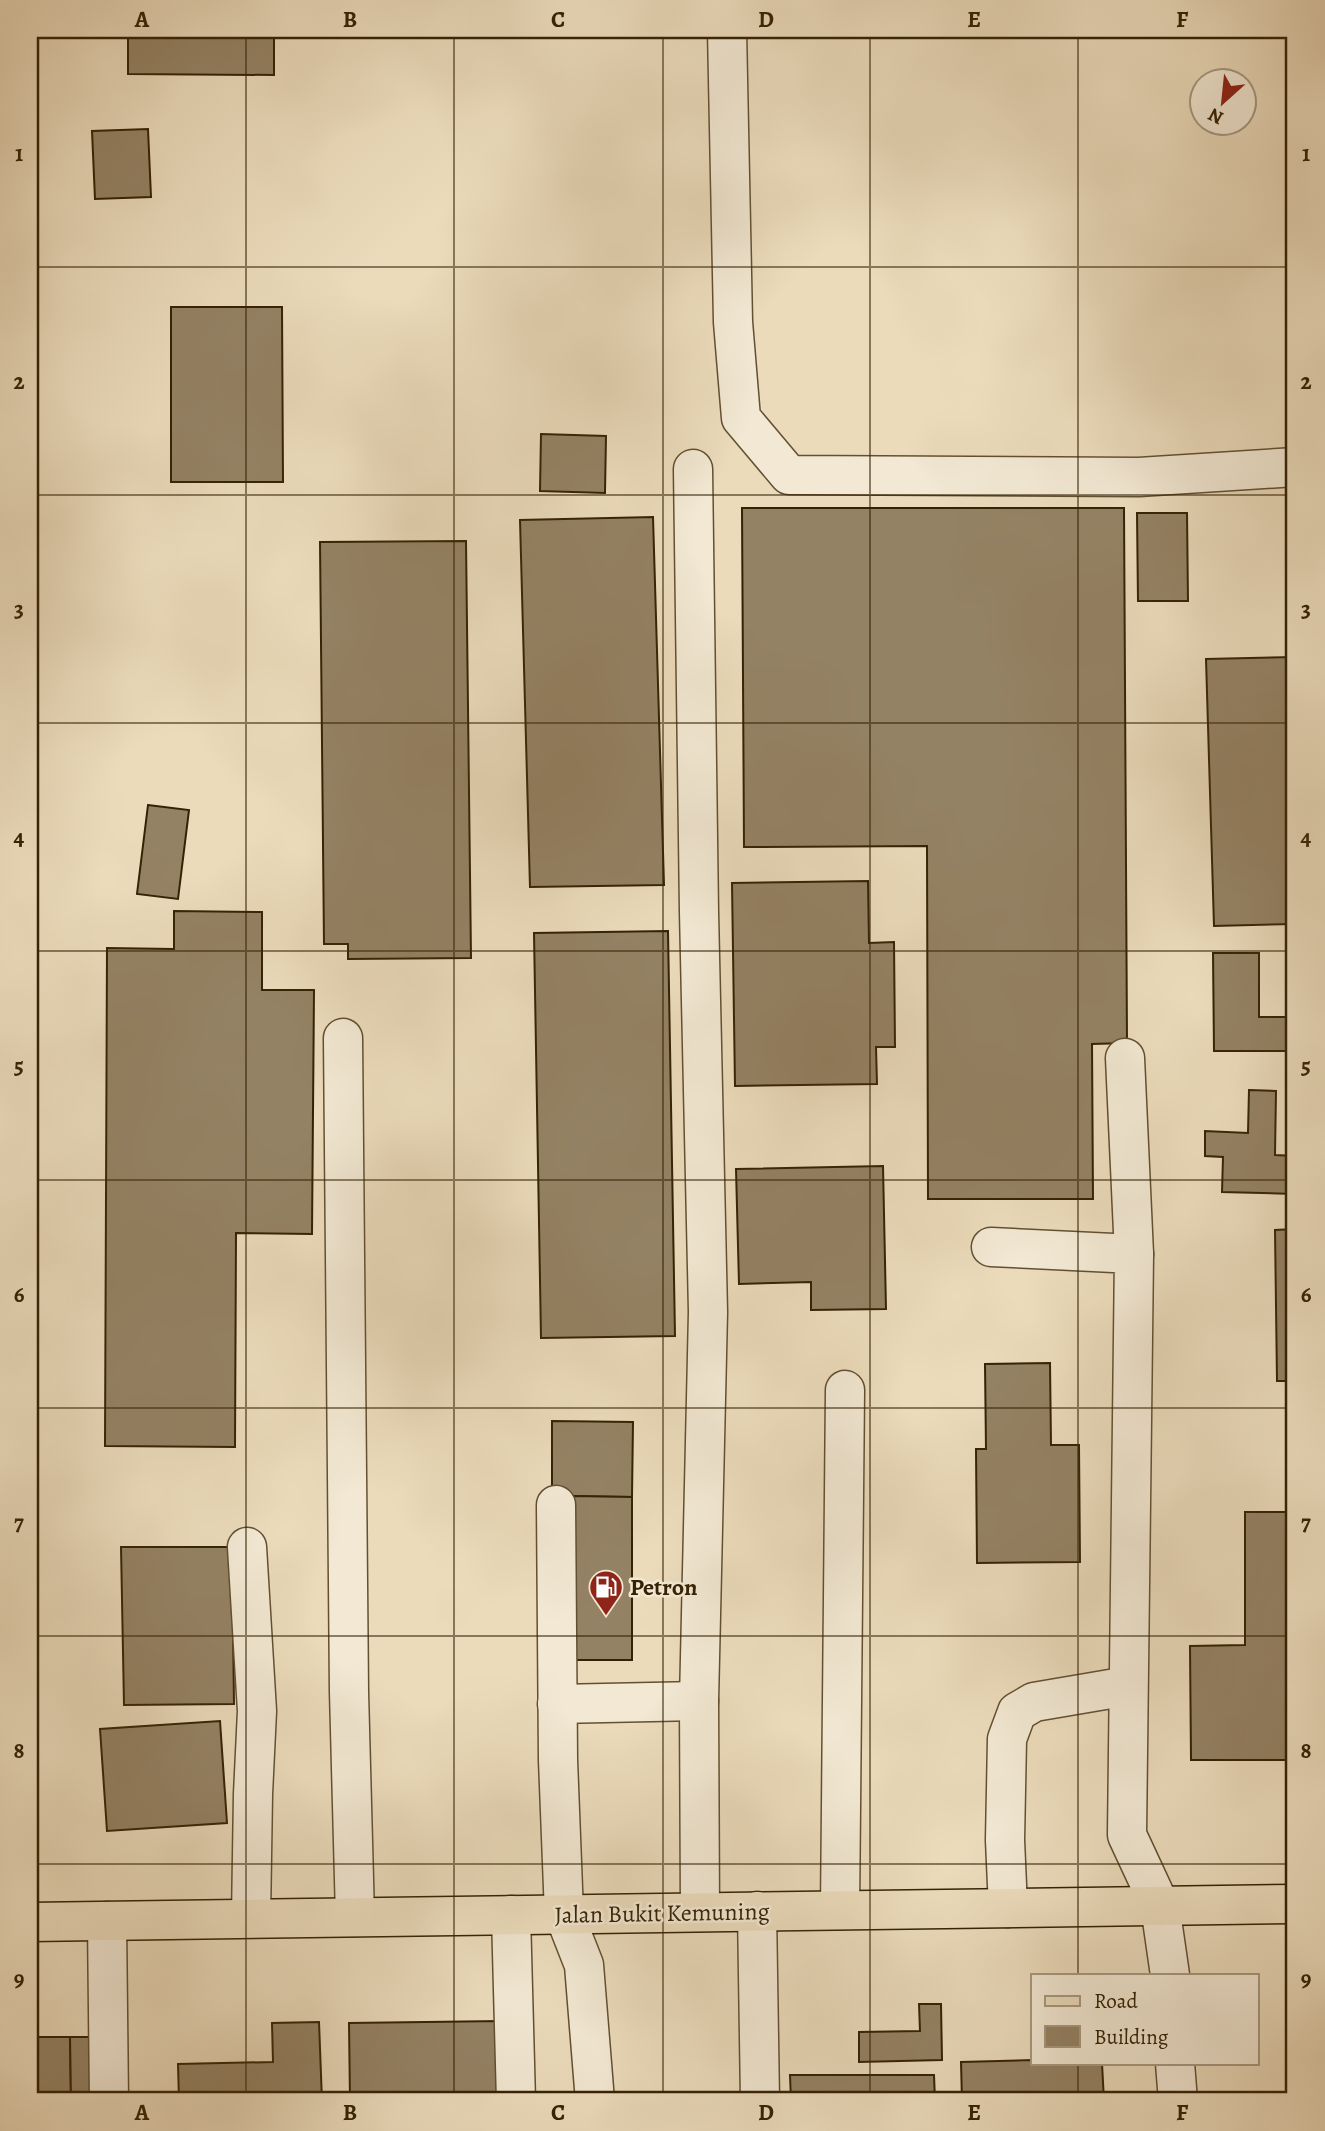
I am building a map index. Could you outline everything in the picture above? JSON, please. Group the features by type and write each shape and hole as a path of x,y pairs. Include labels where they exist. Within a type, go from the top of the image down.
{"main road":[{"name":"Jalan Bukit Kemuning","path":"30,1922 1295,1904"}],"street":[{"path":"727,30 733,322 741,418 789,475 1139,477 1295,467"},
{"path":"693,469 699,925 708,1312 699,1701 700,1912"},
{"path":"343,1038 349,1692 355,1917"},
{"path":"1125,1059 1134,1254 1127,1835 1160,1906 1170,1974"},
{"path":"991,1247 1134,1254"},
{"path":"840,1910 845,1390"},
{"path":"556,1505 557,1704 564,1914 584,1965 595,2101"},
{"path":"247,1547 257,1711 251,1919"},
{"path":"1009,1908 1005,1840 1007,1739 1017,1712 1034,1702 1128,1686"},
{"path":"557,1704 699,1701"},
{"path":"757,1911 760,2101"},
{"path":"511,1915 516,2101"},
{"path":"107,1921 109,2101"},
{"path":"1175,2064 1178,2101"}],"building":[{"path":"128,30 274,30 274,75 128,74"},
{"path":"148,129 151,197 95,199 92,131"},
{"path":"171,307 282,307 283,482 171,482"},
{"path":"541,434 606,436 605,493 540,491"},
{"path":"742,508 1124,508 1127,1043 1092,1044 1093,1199 928,1199 927,846 744,847"},
{"path":"1137,513 1187,513 1188,601 1138,601"},
{"path":"653,517 664,885 530,887 520,520"},
{"path":"466,541 471,958 348,959 348,944 324,944 320,542"},
{"path":"1295,657 1295,924 1214,926 1206,659"},
{"path":"148,805 189,810 178,899 137,894"},
{"path":"868,881 869,943 894,942 895,1047 876,1047 877,1084 735,1086 732,883"},
{"path":"174,911 262,912 262,990 314,990 312,1234 236,1233 235,1447 105,1446 107,948 174,949"},
{"path":"668,931 675,1336 541,1338 534,933"},
{"path":"1213,953 1259,953 1259,1017 1292,1017 1292,1051 1214,1051"},
{"path":"1249,1090 1276,1091 1275,1155 1295,1156 1295,1194 1222,1192 1223,1157 1205,1156 1205,1131 1248,1133"},
{"path":"883,1166 886,1309 811,1310 811,1282 739,1284 736,1169"},
{"path":"1295,1229 1295,1381 1277,1381 1275,1230"},
{"path":"1050,1363 1051,1445 1079,1445 1080,1562 977,1563 976,1449 986,1449 985,1364"},
{"path":"552,1421 633,1422 632,1497 552,1496"},
{"path":"574,1496 632,1497 632,1660 573,1660"},
{"path":"1245,1512 1295,1512 1295,1760 1191,1760 1190,1646 1245,1645"},
{"path":"121,1547 232,1547 234,1704 124,1705"},
{"path":"220,1721 227,1823 107,1831 100,1729"},
{"path":"919,2004 941,2004 942,2060 859,2062 859,2032 920,2031"},
{"path":"501,2021 503,2101 350,2101 349,2023"},
{"path":"319,2022 322,2101 179,2101 178,2064 273,2062 272,2023"},
{"path":"36,2037 37,2101 30,2101 30,2038"},
{"path":"36,2037 70,2037 71,2101 37,2101"},
{"path":"70,2037 105,2037 106,2101 71,2101"},
{"path":"1031,2060 1031,2064 1102,2064 1104,2101 962,2101 961,2062"},
{"path":"790,2075 934,2075 935,2101 791,2101"}],"place":[{"name":"Petron","path":"606,1617"}]}
